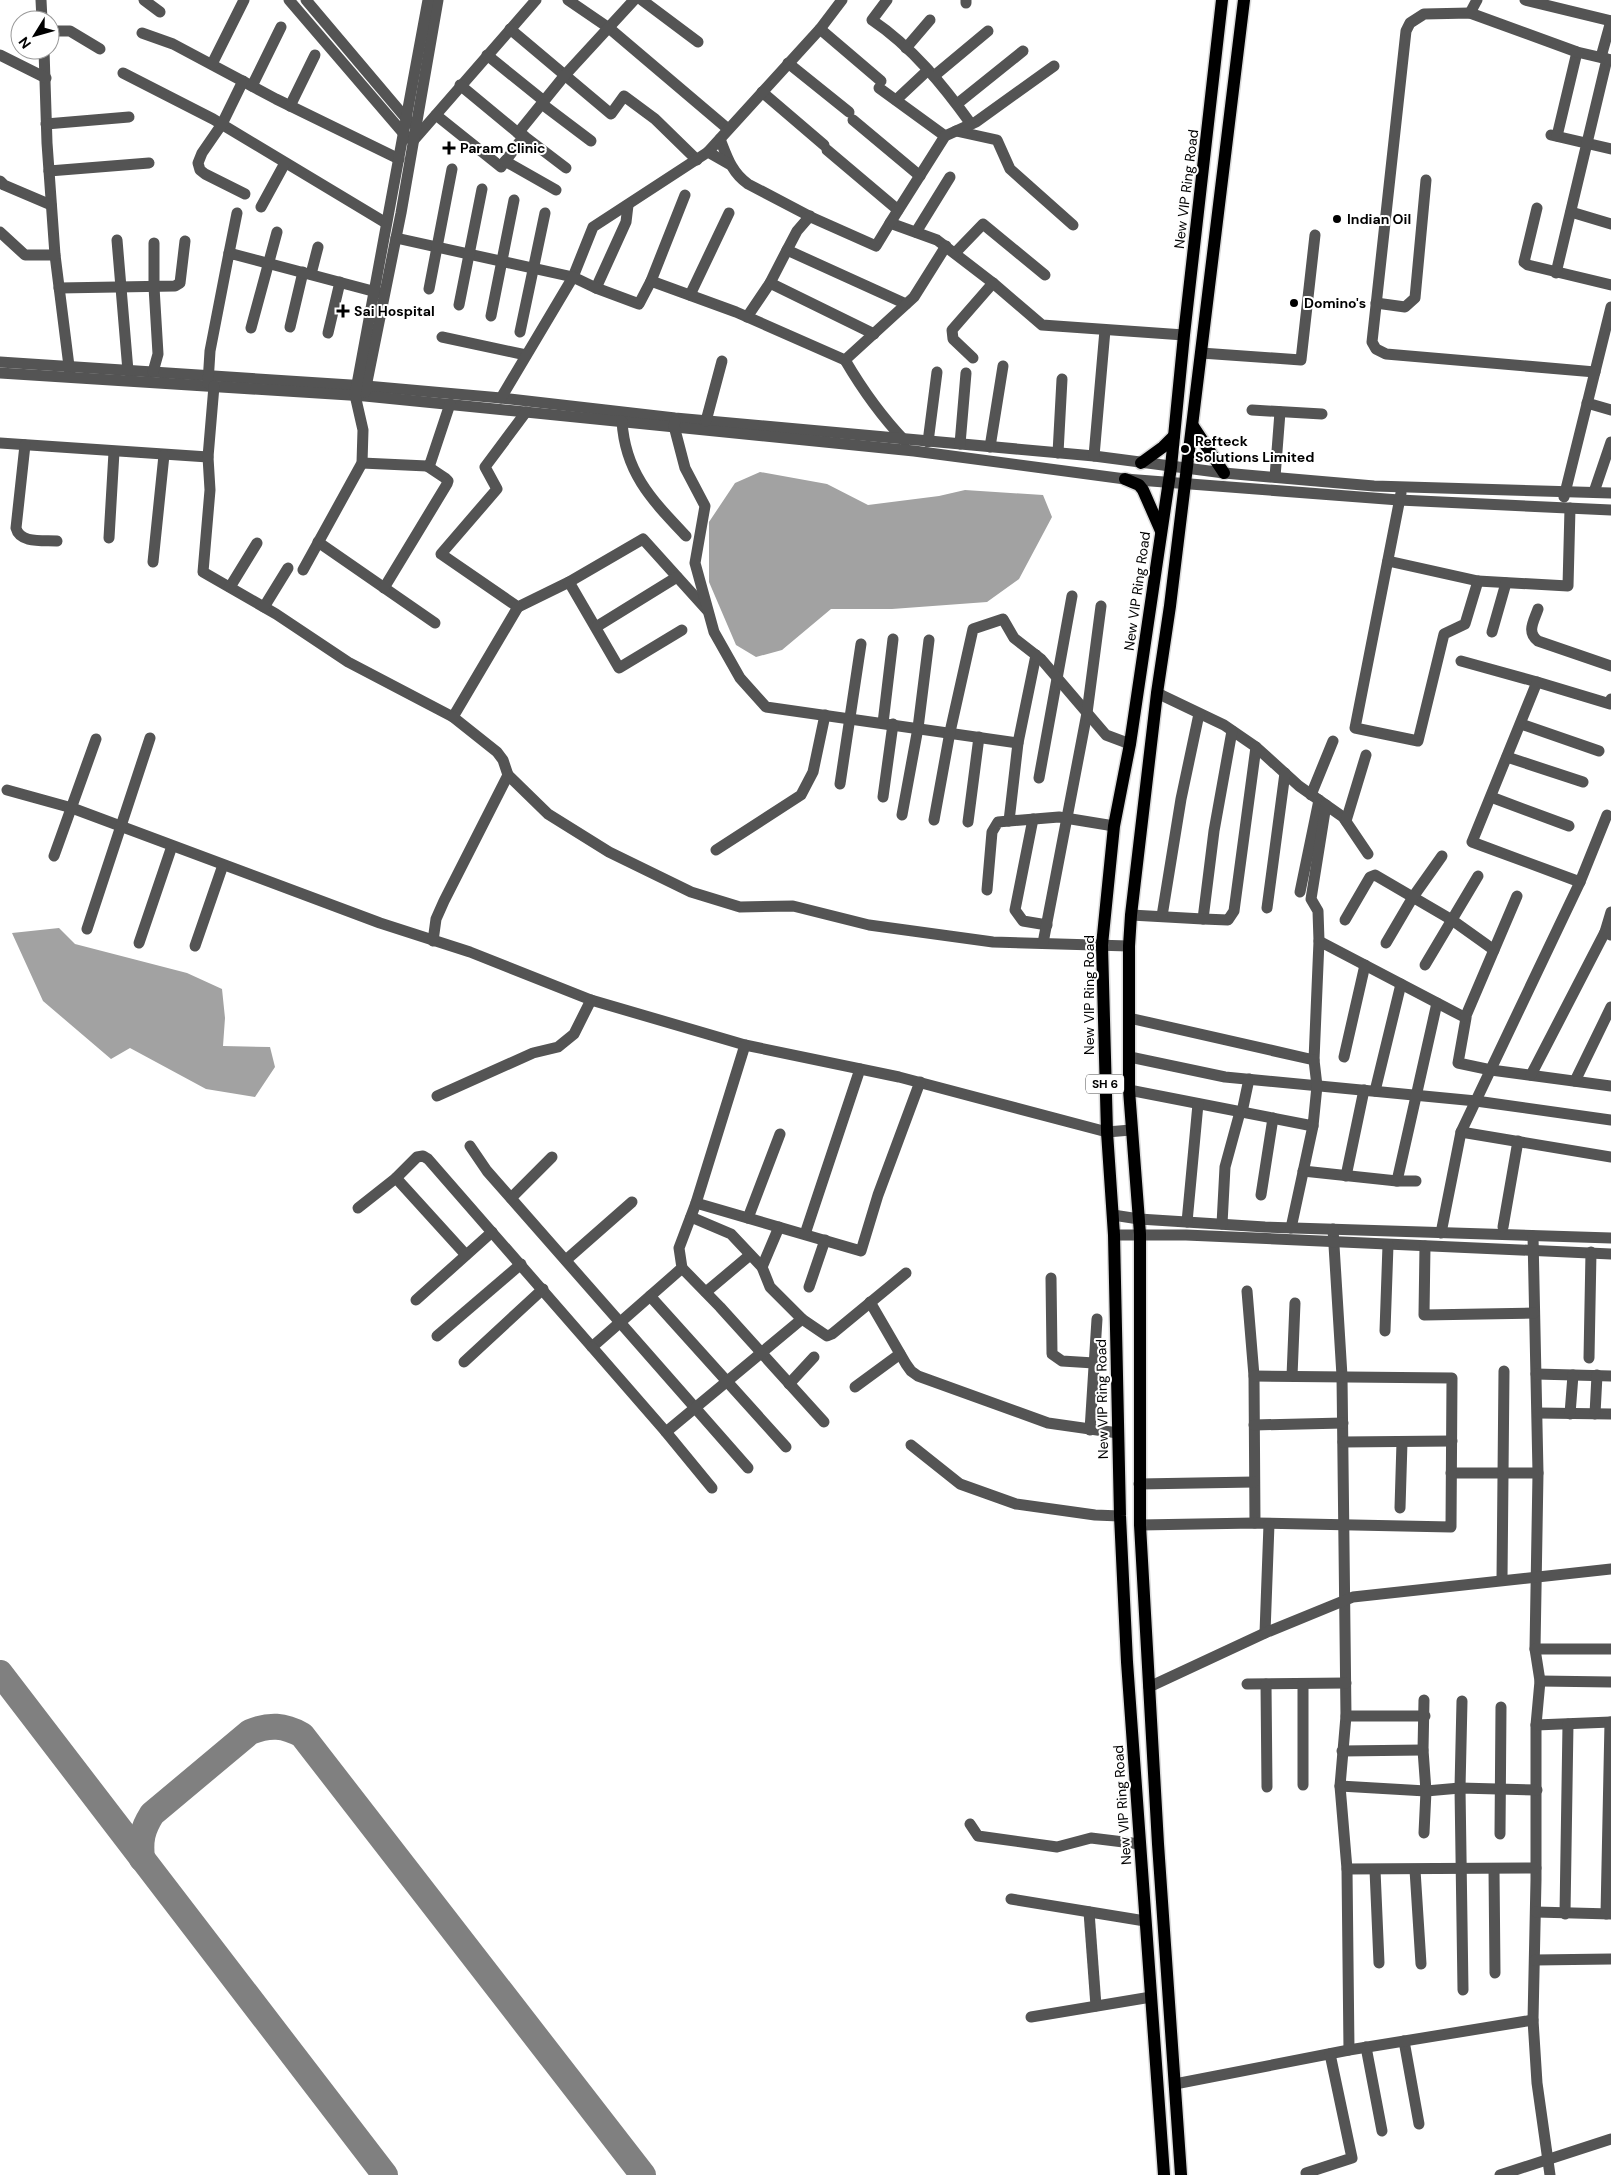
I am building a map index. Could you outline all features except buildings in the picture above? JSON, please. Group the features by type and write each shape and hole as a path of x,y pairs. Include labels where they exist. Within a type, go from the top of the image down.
{"main road":[{"name":"New VIP Ring Road","path":"1164,2175 1126,1662 1120,1516 1114,1234 1107,1132 1102,945 1114,826 1130,744 1171,467 1222,0"},
{"name":"SH 6","path":"1181,2175 1140,1525 1140,1234 1129,1090 1129,946 1157,693 1170,606 1244,0"},
{"path":"1207,138 1227,140"},
{"path":"1190,280 1210,282"},
{"path":"1192,426 1224,473"},
{"path":"1141,463 1163,447 1174,436"},
{"path":"1124,479 1139,485 1144,490 1162,531"},
{"path":"1159,2102 1176,2100"}],"street":[{"path":"144,0 160,12"},
{"path":"212,64 244,0"},
{"path":"289,0 409,138"},
{"path":"306,0 411,124"},
{"path":"379,292 396,238 428,0"},
{"path":"411,124 438,0"},
{"path":"303,570 362,463 363,430 359,410 361,390 379,292 386,223 399,159 409,138 436,115 460,85 536,0"},
{"path":"568,0 609,28 728,129"},
{"path":"436,115 501,167 543,102 565,75 634,0"},
{"path":"642,0 698,42"},
{"path":"501,398 573,277 593,228 708,152 820,29 842,0"},
{"path":"887,0 872,20 890,32 931,73 972,124"},
{"path":"1470,13 1476,0"},
{"path":"1525,0 1611,21 1606,59 1556,273"},
{"path":"1594,372 1386,354 1376,348 1372,342 1406,31 1410,23 1424,14 1470,13 1577,52 1606,59"},
{"path":"906,48 930,20"},
{"path":"245,194 200,170 198,163 202,153 281,28"},
{"path":"510,29 610,114 624,96 655,119 697,160"},
{"path":"820,29 896,100 950,134 996,140 1010,169 1074,225"},
{"path":"60,31 70,31 100,49"},
{"path":"896,100 988,31"},
{"path":"142,33 173,44 290,106 399,159"},
{"path":"957,104 1023,52"},
{"path":"1577,52 1554,135 1611,149"},
{"path":"0,55 46,78"},
{"path":"290,106 315,55"},
{"path":"487,55 591,141"},
{"path":"45,60 46,124 54,255 70,372"},
{"path":"788,63 920,176"},
{"path":"720,139 729,164 741,179 748,184 810,216 876,246 920,176 950,134 972,124 1054,66"},
{"path":"123,73 222,124 386,223"},
{"path":"460,85 566,168"},
{"path":"762,92 898,210"},
{"path":"46,124 129,117"},
{"path":"708,152 729,164"},
{"path":"505,161 556,190"},
{"path":"49,171 149,163"},
{"path":"261,207 285,163"},
{"path":"428,289 452,169"},
{"path":"916,232 950,177"},
{"path":"1376,303 1405,306 1415,298 1426,180"},
{"path":"0,181 4,185 51,205"},
{"path":"459,305 482,189"},
{"path":"396,238 470,256 573,277 639,304 651,281 685,195"},
{"path":"491,316 514,200"},
{"path":"596,288 626,222 628,205"},
{"path":"1537,208 1524,262 1532,268 1611,285"},
{"path":"797,209 797,231"},
{"path":"1571,212 1611,224"},
{"path":"238,213 210,351 208,457 210,490 203,572 264,607 348,662 453,717 497,752 503,760 508,775 548,814 609,852 699,894 740,907 793,906 869,925 993,942 1129,946"},
{"path":"520,332 545,213"},
{"path":"690,296 729,213"},
{"path":"747,317 770,283 797,231 810,216"},
{"path":"890,223 937,240 993,283 1042,325 1184,335"},
{"path":"846,360 914,297 950,250 983,224 1045,275"},
{"path":"0,232 25,255 54,255"},
{"path":"251,328 277,232"},
{"path":"1201,353 1301,360 1315,235"},
{"path":"117,240 128,371"},
{"path":"59,288 176,286 180,283 185,241"},
{"path":"153,372 158,354 154,287 154,243"},
{"path":"290,327 307,273 318,247"},
{"path":"787,250 906,304"},
{"path":"230,253 379,292"},
{"path":"651,281 747,317 846,360 862,389 886,421 914,451"},
{"path":"328,333 340,282"},
{"path":"770,283 874,334"},
{"path":"973,358 953,339 952,330 993,283"},
{"path":"1388,561 1478,581 1568,586 1564,491 1594,372 1609,326 1611,307"},
{"path":"1094,456 1105,330"},
{"path":"442,337 526,355"},
{"path":"706,421 722,361"},
{"path":"0,362 70,372 210,382 501,398 1124,479 1399,500 1611,510"},
{"path":"990,447 1002,366"},
{"path":"0,373 153,372 210,382"},
{"path":"928,442 937,372"},
{"path":"960,444 966,372"},
{"path":"1058,453 1062,379"},
{"path":"361,390 450,404 526,412 622,421 706,421 1094,456 1224,473 1402,487 1611,493"},
{"path":"1587,403 1611,410"},
{"path":"427,466 432,462 450,404"},
{"path":"1252,410 1322,414"},
{"path":"518,607 441,554 497,489 485,466 526,412"},
{"path":"1275,477 1280,412"},
{"path":"622,421 624,443 640,480 654,501 686,536"},
{"path":"674,422 685,468 705,506 695,564 714,632 740,678 766,707 1018,743"},
{"path":"1594,492 1611,442"},
{"path":"0,443 208,457"},
{"path":"25,445 16,528 22,538 57,541"},
{"path":"109,538 114,452"},
{"path":"153,562 164,455"},
{"path":"362,463 427,466 448,481 384,588"},
{"path":"1402,487 1354,728 1418,741 1444,634 1465,624 1478,581"},
{"path":"453,717 518,607 569,582 643,539 708,611"},
{"path":"318,542 435,624"},
{"path":"230,587 257,543"},
{"path":"264,607 288,568"},
{"path":"596,627 677,577"},
{"path":"569,582 620,668 682,630"},
{"path":"1492,632 1506,582"},
{"path":"1039,778 1072,596"},
{"path":"1043,944 1087,713 1101,606"},
{"path":"1538,609 1531,629 1533,637 1538,641 1611,666"},
{"path":"934,820 950,732 974,628 1003,619 1014,638 1036,656 1056,677 1106,735 1130,744"},
{"path":"883,797 893,639"},
{"path":"902,815 918,728 929,640"},
{"path":"840,784 861,644"},
{"path":"1009,821 1018,743 1036,656"},
{"path":"1461,661 1610,704 1611,699"},
{"path":"1537,682 1472,842 1580,882"},
{"path":"1157,693 1232,731 1256,747 1285,773 1344,817 1368,854"},
{"path":"1162,916 1181,800 1199,714"},
{"path":"716,850 801,795 813,772 825,715"},
{"path":"1521,724 1599,751"},
{"path":"1203,919 1214,831 1232,731"},
{"path":"968,822 979,737"},
{"path":"87,929 150,738"},
{"path":"54,856 96,739"},
{"path":"1300,892 1319,800 1334,741"},
{"path":"1131,915 1228,920 1234,911 1256,747"},
{"path":"1346,821 1366,755"},
{"path":"1507,757 1583,782"},
{"path":"1267,908 1285,773"},
{"path":"433,941 436,919 444,901 508,775"},
{"path":"7,790 72,808 433,941 470,952 591,1000 745,1045 920,1082 1107,1132 1131,1130"},
{"path":"1491,797 1569,826"},
{"path":"1291,1228 1313,1126 1317,1086 1314,1060 1319,940 1318,911 1310,899 1319,800"},
{"path":"1441,1232 1461,1132 1580,882 1607,816"},
{"path":"987,890 992,832 998,822 1059,817 1114,826"},
{"path":"1033,819 1015,910 1023,921 1047,925"},
{"path":"139,943 172,846"},
{"path":"1386,943 1413,897 1442,856"},
{"path":"195,946 223,865"},
{"path":"1345,920 1370,877 1375,875 1452,920 1494,950"},
{"path":"1426,965 1478,876"},
{"path":"1517,896 1465,1018 1458,1063 1490,1070 1611,1086"},
{"path":"1531,1075 1608,933 1611,912"},
{"path":"1319,940 1465,1018"},
{"path":"1344,1057 1365,965"},
{"path":"1346,1176 1400,984"},
{"path":"437,1096 533,1053 558,1047 574,1034 591,1000"},
{"path":"1397,1181 1437,1003"},
{"path":"1574,1080 1611,1008"},
{"path":"1129,1018 1314,1060"},
{"path":"745,1045 696,1203 679,1248 682,1268 824,1422"},
{"path":"1130,1057 1225,1077 1476,1101 1611,1120"},
{"path":"805,1234 860,1069"},
{"path":"1222,1224 1225,1167 1249,1079"},
{"path":"696,1203 861,1251 878,1195 920,1082"},
{"path":"1129,1090 1313,1126"},
{"path":"1187,1222 1198,1104"},
{"path":"1261,1195 1273,1118"},
{"path":"1461,1132 1611,1157"},
{"path":"748,1218 780,1134"},
{"path":"1503,1227 1518,1141"},
{"path":"470,1146 487,1171 748,1468"},
{"path":"358,1208 396,1178 417,1157 423,1156 428,1159 543,1289 712,1488"},
{"path":"511,1198 552,1157"},
{"path":"1303,1171 1397,1181 1416,1181"},
{"path":"396,1178 466,1256"},
{"path":"566,1260 632,1202"},
{"path":"1113,1215 1139,1219 1291,1228 1611,1238"},
{"path":"691,1217 731,1234 762,1267 770,1287 802,1319 827,1336 832,1334 906,1273"},
{"path":"762,1267 779,1227"},
{"path":"1333,1229 1343,1423 1346,1716 1340,1786 1347,1869 1349,2050"},
{"path":"416,1300 492,1232"},
{"path":"1114,1234 1611,1254"},
{"path":"1533,1236 1538,1413 1538,1576 1535,1649 1540,1681 1536,1725 1536,1912 1533,2020 1537,2083 1550,2175"},
{"path":"809,1287 825,1240"},
{"path":"1385,1331 1388,1245"},
{"path":"1425,1246 1424,1315 1534,1313"},
{"path":"1589,1358 1591,1252"},
{"path":"706,1292 750,1254"},
{"path":"437,1336 521,1264"},
{"path":"592,1346 682,1268"},
{"path":"1051,1278 1052,1354 1062,1361 1094,1363"},
{"path":"464,1362 543,1289"},
{"path":"1246,1291 1254,1376 1255,1523"},
{"path":"650,1296 786,1447"},
{"path":"870,1302 911,1371 918,1376 1036,1420 1118,1433"},
{"path":"1292,1376 1295,1304"},
{"path":"666,1432 802,1319"},
{"path":"1090,1430 1097,1319"},
{"path":"855,1387 900,1354"},
{"path":"789,1384 814,1357"},
{"path":"1502,1580 1504,1371"},
{"path":"1536,1374 1611,1376"},
{"path":"1570,1414 1572,1375"},
{"path":"1595,1414 1598,1375"},
{"path":"1140,1525 1255,1523 1451,1527 1452,1378 1254,1376"},
{"path":"1538,1413 1611,1414"},
{"path":"1254,1425 1343,1423"},
{"path":"1343,1442 1452,1441"},
{"path":"1400,1508 1402,1442"},
{"path":"911,1445 960,1484 1016,1504 1120,1516"},
{"path":"1451,1473 1538,1473"},
{"path":"1139,1484 1254,1482"},
{"path":"1265,1633 1269,1524"},
{"path":"1149,1687 1265,1633 1353,1597 1611,1569"},
{"path":"1535,1649 1611,1649"},
{"path":"1540,1681 1611,1682"},
{"path":"1247,1684 1346,1683"},
{"path":"1266,1684 1268,1787"},
{"path":"1303,1684 1303,1785"},
{"path":"1424,1700 1426,1716 1423,1750 1426,1791 1424,1833"},
{"path":"1462,1701 1460,1788 1463,1990"},
{"path":"1500,1834 1501,1707"},
{"path":"1346,1716 1426,1716"},
{"path":"1536,1725 1610,1722 1609,1914 1536,1912"},
{"path":"1565,1914 1568,1724"},
{"path":"1342,1751 1423,1750"},
{"path":"1340,1786 1426,1791 1460,1788 1536,1790"},
{"path":"970,1824 978,1836 1057,1847 1091,1838 1140,1844"},
{"path":"1347,1869 1536,1868"},
{"path":"1494,1869 1495,1973"},
{"path":"1374,1870 1379,1963"},
{"path":"1415,1870 1421,1964"},
{"path":"1011,1899 1146,1921"},
{"path":"1089,1912 1096,2006"},
{"path":"1535,1960 1611,1959"},
{"path":"1031,2016 1151,1997"},
{"path":"1175,2084 1349,2050 1533,2020"},
{"path":"1404,2041 1419,2124"},
{"path":"1366,2047 1382,2131"},
{"path":"1306,2173 1352,2158 1330,2054"},
{"path":"1500,2175 1611,2139"}],"shaded area":[{"path":"760,472 827,484 868,505 939,496 965,490 1043,495 1052,517 1019,579 987,602 892,609 831,609 782,650 756,657 736,645 709,582 709,522 735,483"},
{"path":"59,928 75,944 187,973 222,989 225,1018 223,1046 270,1047 275,1067 255,1097 206,1089 130,1048 111,1059 43,1001 12,933"}],"taxiway":[{"path":"0,1673 385,2175"},
{"path":"142,1859 142,1835 152,1814 250,1732 277,1727 289,1729 302,1735 643,2175"}],"place":[{"name":"Param Clinic","path":"449,148"},
{"name":"Indian Oil","path":"1337,219"},
{"name":"Domino's","path":"1294,303"},
{"name":"Sai Hospital","path":"343,311"},
{"name":"Refteck Solutions Limited","path":"1185,449"}]}
